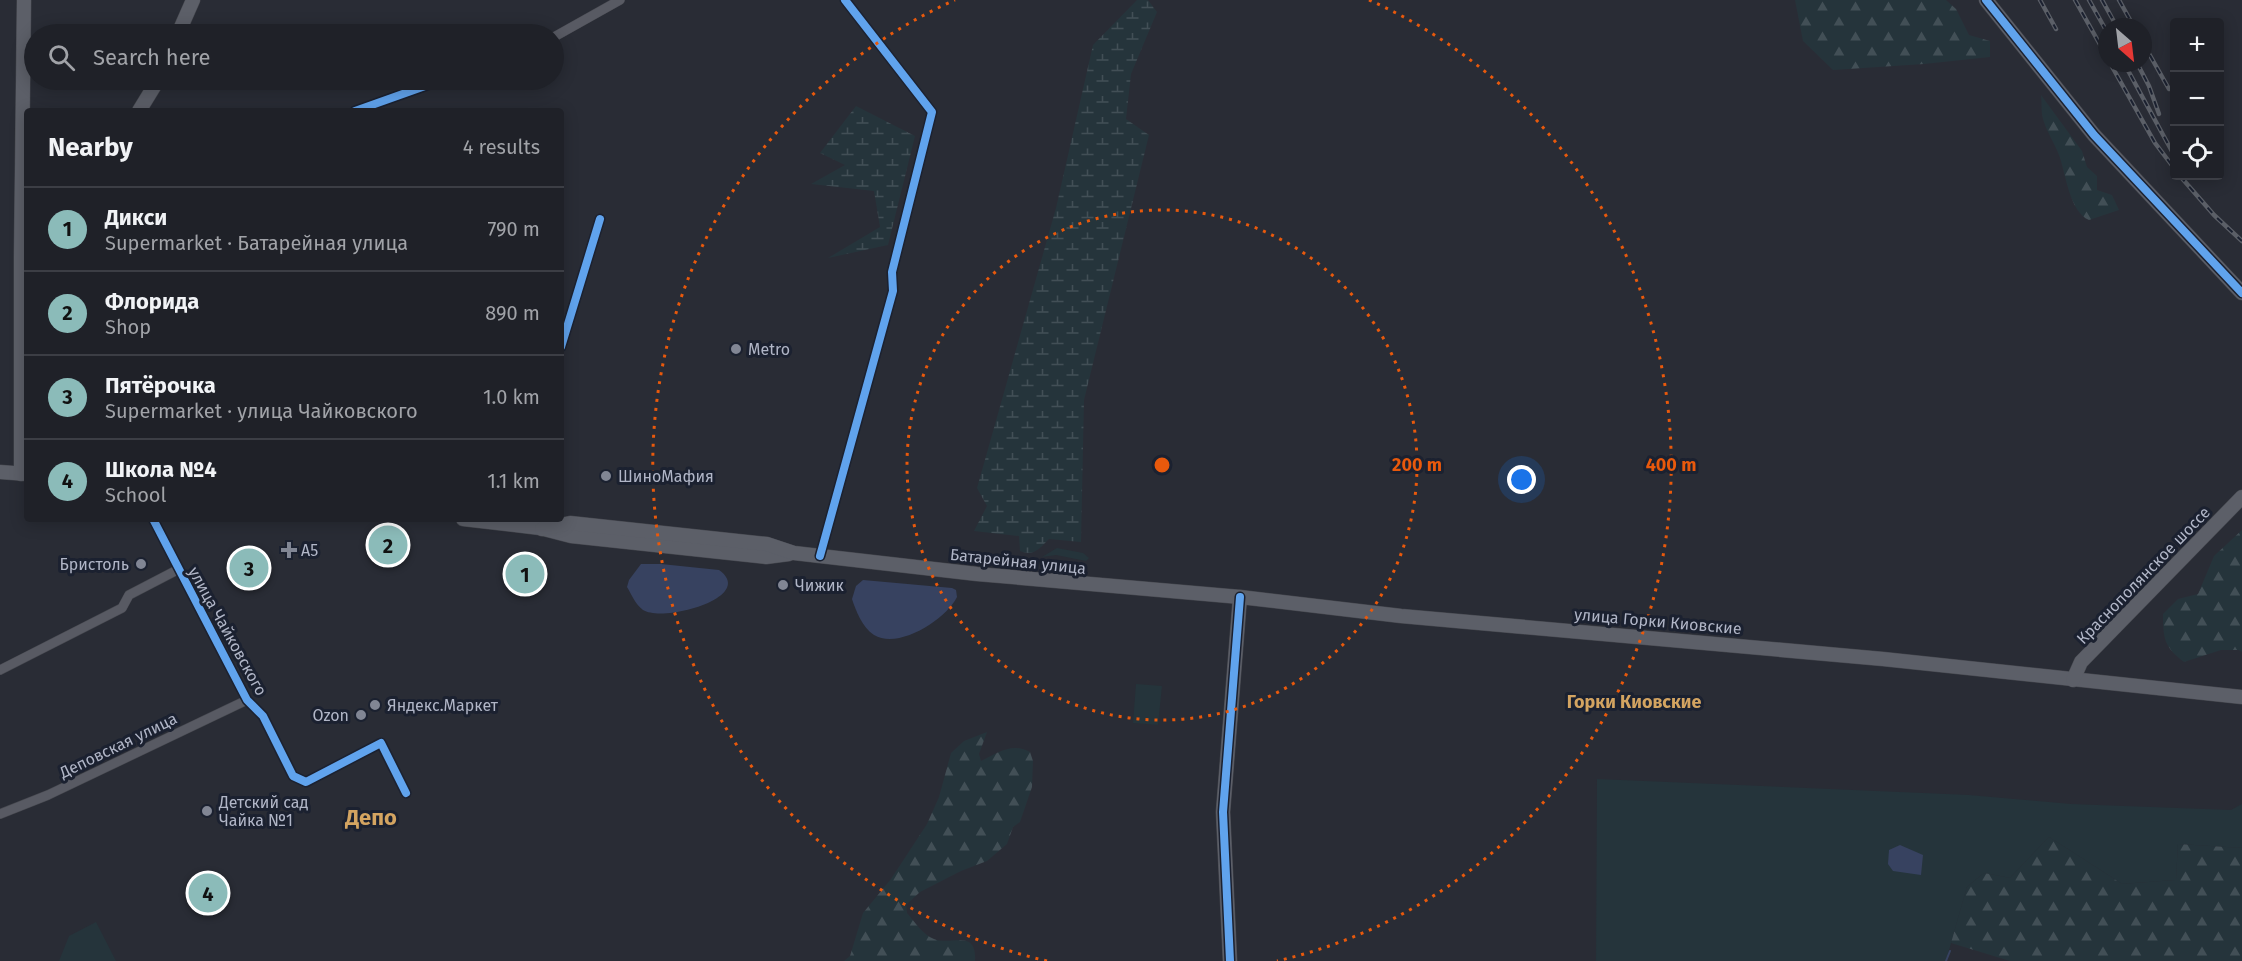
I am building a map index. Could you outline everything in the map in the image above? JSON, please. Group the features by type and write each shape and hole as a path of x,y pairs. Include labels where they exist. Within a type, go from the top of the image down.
{"main road":[{"path":"24,0 24,24"},
{"path":"182,24 193,0"},
{"path":"1986,0 2094,135 2242,293"},
{"path":"24,90 25,108"},
{"path":"142,108 152,90"},
{"path":"0,472 24,474"},
{"name":"Краснополянское шоссе","path":"2073,680 2081,662 2242,498"},
{"name":"Батарейная улица","path":"510,522 570,536 766,557 794,553 976,574 1240,597"},
{"path":"1230,961 1223,812 1240,597"},
{"name":"улица Горки Киовские","path":"1240,597 1401,616 1797,651 2242,697"}],"street":[{"path":"564,31 620,0"},
{"path":"820,556 891,297 892,272 932,112 845,0"},
{"path":"363,108 414,90"},
{"path":"564,337 600,219"},
{"name":"улица Чайковского","path":"155,522 247,700 263,716 293,776 306,782 381,743 406,793"},
{"path":"0,670 122,608 129,596 179,569"},
{"name":"Деповская улица","path":"0,814 48,795 247,700"}],"green space":[{"path":"1137,0 1148,0 1157,12 1131,74 1126,119 1149,135 1084,400 1081,542 1049,539 1036,551 1025,553 1020,551 1019,536 974,531 987,506 977,488 1056,208 1093,45"},
{"path":"1795,0 1946,0 1956,9 1969,35 1990,41 1990,57 1833,70 1803,41"},
{"path":"2041,95 2082,151 2087,167 2097,176 2097,190 2112,195 2119,210 2089,220 2077,209 2058,153 2043,119"},
{"path":"856,106 915,136 888,245 828,258 880,227 874,191 811,184 845,165 820,153"},
{"path":"2242,530 2242,652 2221,650 2184,662 2172,652 2166,641 2163,614 2178,599 2198,594 2214,556"},
{"path":"1057,548 1083,553 1089,558 1086,561 1056,555 1042,557"},
{"path":"1136,684 1162,686 1158,725 1133,723"},
{"path":"987,732 979,754 981,761 1011,748 1030,752 1033,761 1032,787 1020,822 1013,827 1007,844 987,861 961,871 920,892 906,905 907,913 930,937 941,941 962,940 972,945 975,951 975,961 844,961 850,956 863,913 891,879 927,824 939,797 951,753 964,741"},
{"path":"1597,779 1969,795 2071,804 2231,810 2242,804 2242,848 2178,844 2176,880 2122,884 2049,837 2010,878 1984,873 1967,887 1946,961 1596,961"},
{"path":"2049,837 2122,884 2176,880 2178,844 2242,848 2242,961 2010,961 1951,943 1967,887 1984,873 2010,878"},
{"path":"96,922 116,961 59,961 69,936"}],"water":[{"path":"641,564 719,570 728,580 726,589 717,598 686,610 654,613 643,610 627,587 629,580"},
{"path":"863,580 952,588 956,590 957,597 943,614 921,630 896,638 884,639 874,635 866,628 852,599 856,586"},
{"path":"1900,845 1923,855 1921,875 1893,871 1888,864 1889,850"}],"waterway":[{"path":"1946,961 1950,951"}],"railway":[{"path":"2040,0 2056,29"},
{"path":"2075,0 2098,41"},
{"path":"2089,0 2099,18"},
{"path":"2102,0 2112,18"},
{"path":"2119,0 2129,18"},
{"path":"2152,59 2169,89"},
{"path":"2115,72 2155,143 2170,163"},
{"path":"2129,72 2170,148"},
{"path":"2142,72 2159,114"},
{"path":"2183,180 2214,215 2242,241"}],"cycle path":[{"path":"820,556 893,291 892,272 932,112 845,0"},
{"path":"1986,0 2094,135 2242,293"},
{"path":"363,108 414,90"},
{"path":"564,337 600,219"},
{"path":"155,522 247,700 263,716 293,776 306,782 381,743 406,793"},
{"path":"1230,961 1223,812 1240,597"}],"place":[{"name":"Metro","path":"736,349"},
{"name":"ШиноМафия","path":"606,476"},
{"name":"Флорида","path":"388,545"},
{"name":"А5","path":"289,550"},
{"name":"Бристоль","path":"141,564"},
{"name":"Пятёрочка","path":"249,568"},
{"name":"Дикси","path":"525,574"},
{"name":"Чижик","path":"783,585"},
{"name":"Яндекс.Маркет","path":"375,705"},
{"name":"Ozon","path":"361,715"},
{"name":"Детский сад Чайка №1","path":"207,811"},
{"name":"Школа №4","path":"208,893"}],"district":[{"name":"Горки Киовские","path":"1634,702"},
{"name":"Депо","path":"371,817"}]}
